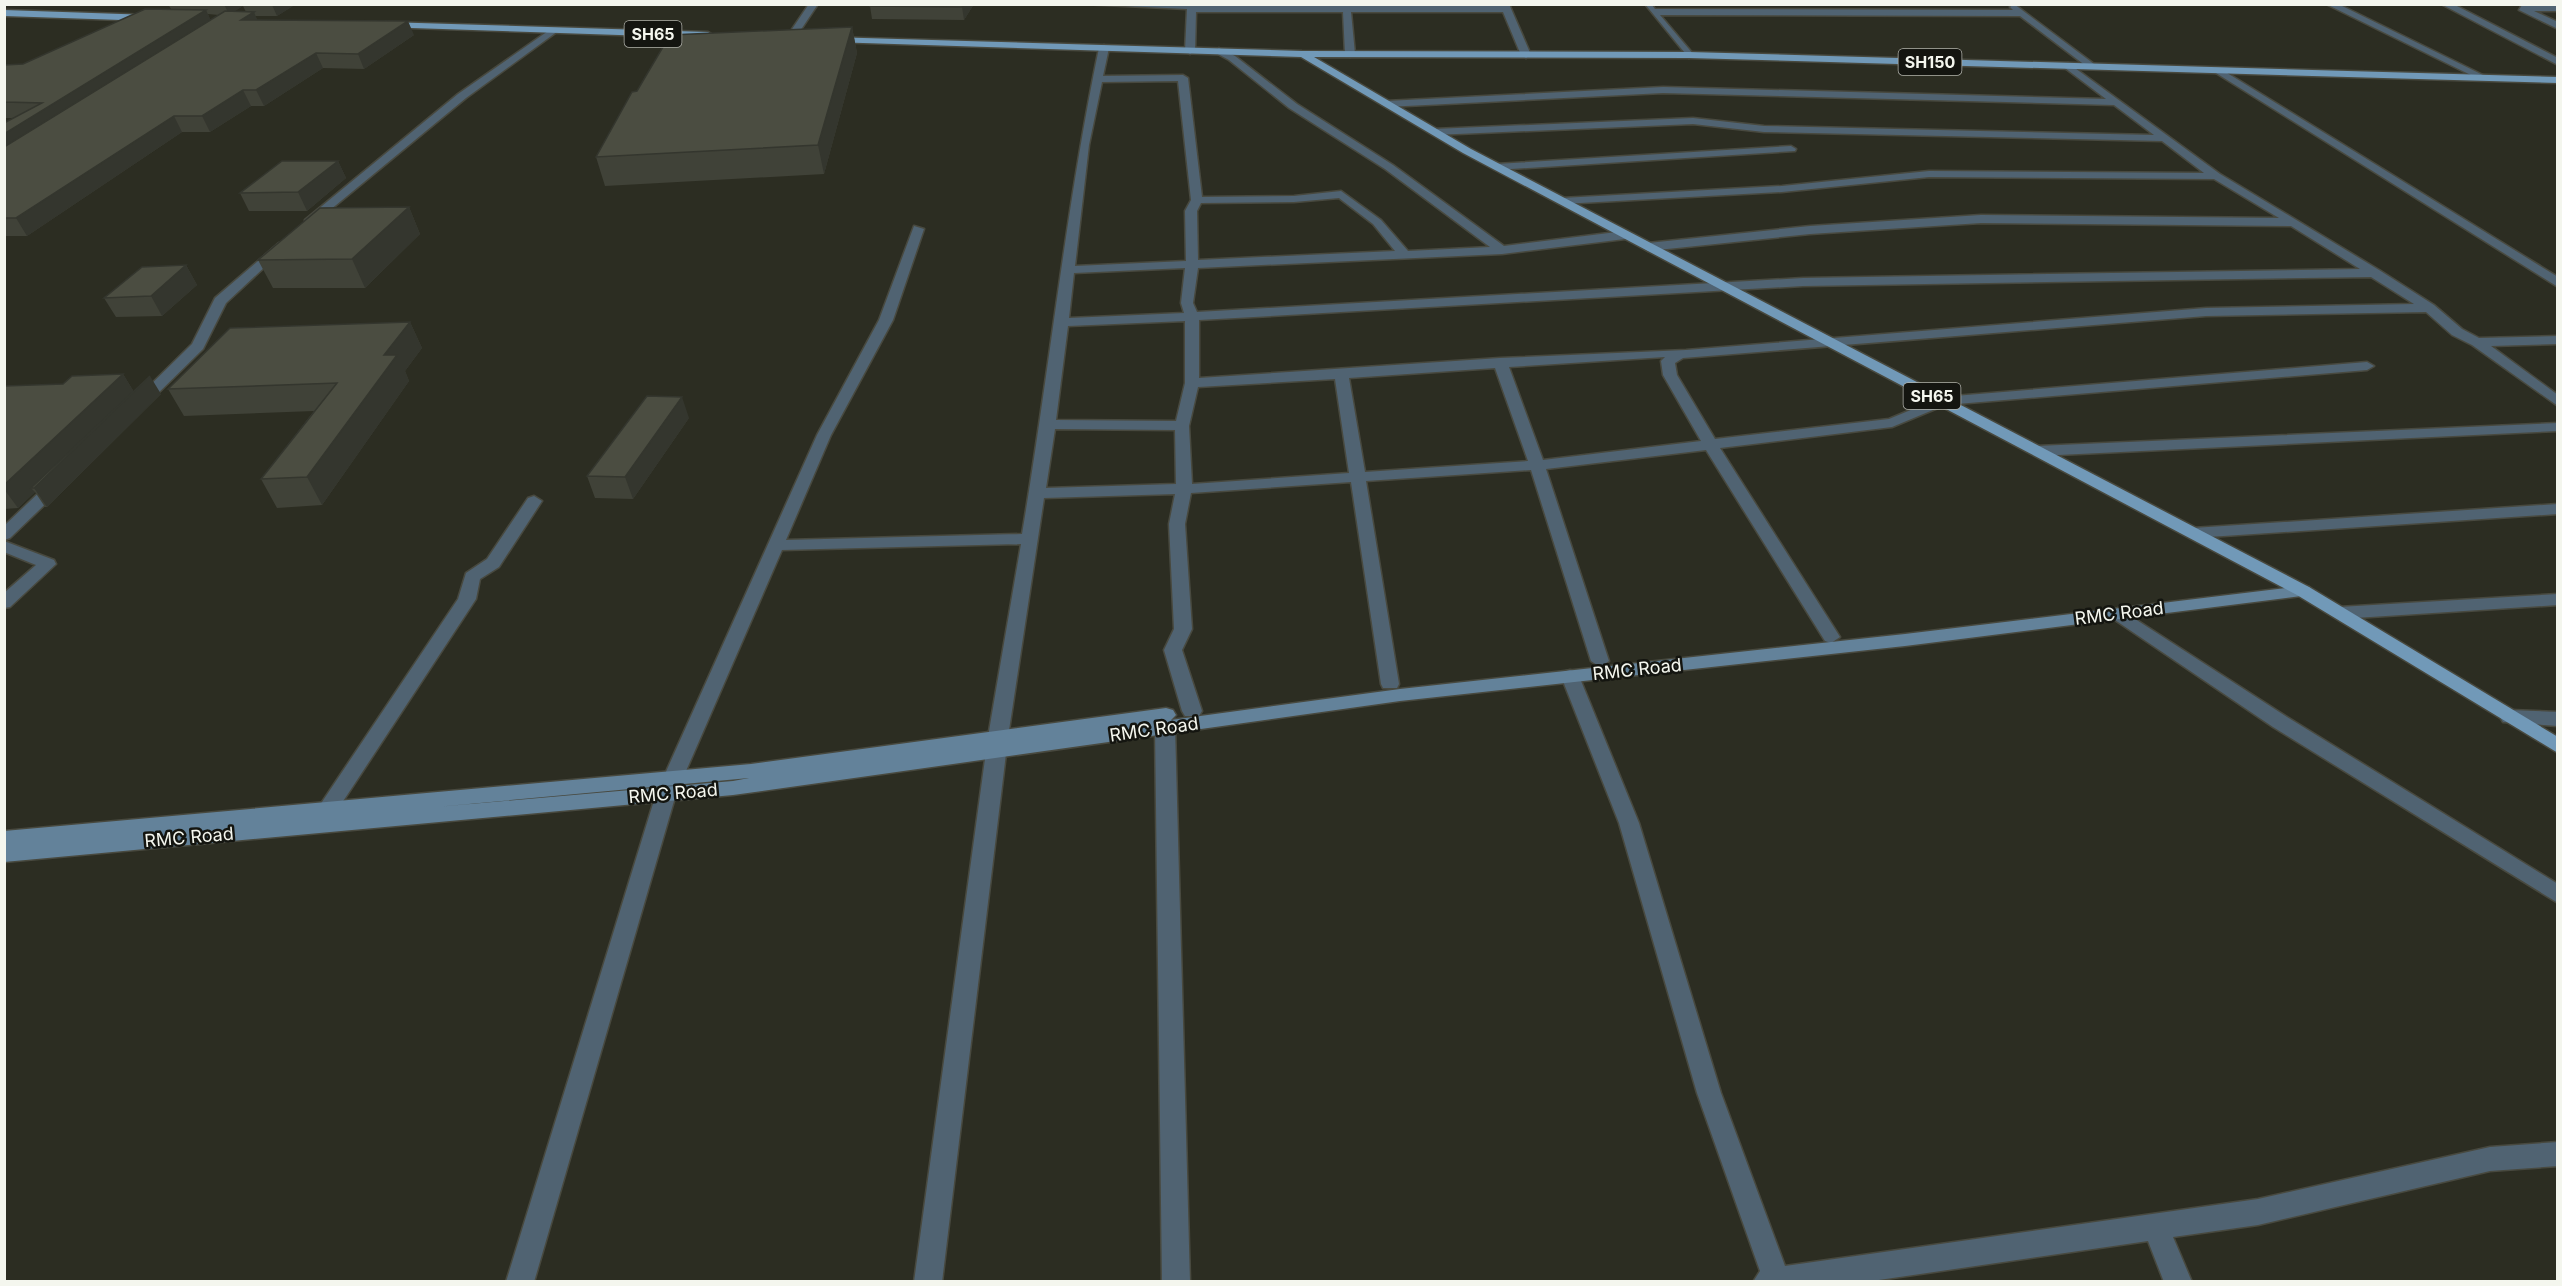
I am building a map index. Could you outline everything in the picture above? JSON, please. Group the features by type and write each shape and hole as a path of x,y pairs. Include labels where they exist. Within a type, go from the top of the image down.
{"main road":[{"path":"4,13 164,18"},
{"name":"SH65","path":"376,25 720,36"},
{"path":"779,38 803,38"},
{"name":"SH65","path":"826,39 1302,54 1496,166 2297,588 2558,746"},
{"name":"SH150","path":"1302,54 1689,55 2558,80"}],"street":[{"path":"791,38 814,4"},
{"path":"1087,4 1347,10 1505,7 1526,55"},
{"path":"2010,4 2093,67"},
{"path":"2330,4 2484,78"},
{"path":"2445,4 2558,62"},
{"path":"1190,51 1192,7"},
{"path":"1649,8 2022,13"},
{"path":"1649,8 1689,55"},
{"path":"2558,8 2522,8 2558,26"},
{"path":"1347,10 1350,54"},
{"path":"131,412 198,346 220,301 295,234 462,96 554,31"},
{"path":"928,1281 997,744 1048,424 1084,145 1104,48"},
{"path":"1219,51 1232,58 1293,106 1389,168 1502,250"},
{"path":"2068,66 2216,176 2294,222 2429,308 2457,332 2476,342 2558,402"},
{"path":"2219,70 2558,283"},
{"path":"1096,79 1183,78 1197,200 1191,211 1192,266 1187,303 1192,318 1192,383 1182,426 1184,489 1177,524 1184,629 1173,650 1192,711"},
{"path":"1386,104 1663,90 2116,102"},
{"path":"1434,132 1693,121 1764,129 2165,138"},
{"path":"1496,166 1791,149"},
{"path":"1562,201 1782,189 1929,174 2216,176"},
{"path":"1197,200 1294,199 1341,194 1377,222 1404,254"},
{"path":"1648,247 1810,230 1981,219 2294,222"},
{"path":"520,1281 670,786 824,435 886,320 918,229"},
{"path":"1068,270 1502,250 1626,235"},
{"path":"1062,322 1192,318 1721,285 2080,276 2376,273"},
{"path":"1192,383 1342,376 1500,362 1700,351 2206,312 2429,308"},
{"path":"2476,342 2558,340"},
{"path":"1700,351 1668,361 1670,375 1711,446 1832,637"},
{"path":"1500,362 1537,465 1600,661"},
{"path":"1036,493 1184,489 1537,465 1892,423 1942,401 2367,366"},
{"path":"1342,376 1360,478 1390,684"},
{"path":"1048,424 1182,426"},
{"path":"2037,451 2558,427"},
{"path":"4,535 63,477"},
{"path":"327,810 467,599 472,577 493,563 534,501"},
{"path":"2193,533 2558,509"},
{"path":"777,545 1029,539"},
{"path":"4,546 48,564 4,603"},
{"name":"RMC Road","path":"4,839 327,810 670,786 733,788 1192,711 1390,684 2297,588"},
{"name":"RMC Road","path":"997,744 1165,727 1400,695 1905,640 2118,614 2297,588"},
{"path":"2339,613 2558,600"},
{"path":"2118,614 2280,722 2558,895"},
{"path":"1570,676 1629,823 1709,1093 1772,1281 2258,1212 2490,1159 2558,1154"},
{"path":"2510,717 2558,719"},
{"path":"1165,727 1176,1281"},
{"name":"RMC Road","path":"4,854 670,786"},
{"path":"2156,1227 2178,1281"}],"building":[{"path":"871,4 964,4 962,7 870,6"},
{"path":"145,9 206,10 4,134 4,123 42,103 4,102 4,65 23,64"},
{"path":"225,11 254,12 241,20 408,21 358,54 316,53 256,90 243,90 202,116 174,116 16,218 4,218 4,147"},
{"path":"852,27 818,145 596,157 632,92 637,91 670,35"},
{"path":"282,161 338,161 298,192 240,193"},
{"path":"409,207 352,259 258,260 320,208"},
{"path":"186,265 151,296 104,298 142,267"},
{"path":"410,322 384,355 397,355 307,477 261,479 337,383 168,389 230,328"},
{"path":"123,374 4,485 4,386 63,384 72,376"},
{"path":"150,376 34,488 31,488"},
{"path":"647,396 682,397 625,477 587,476"}]}
